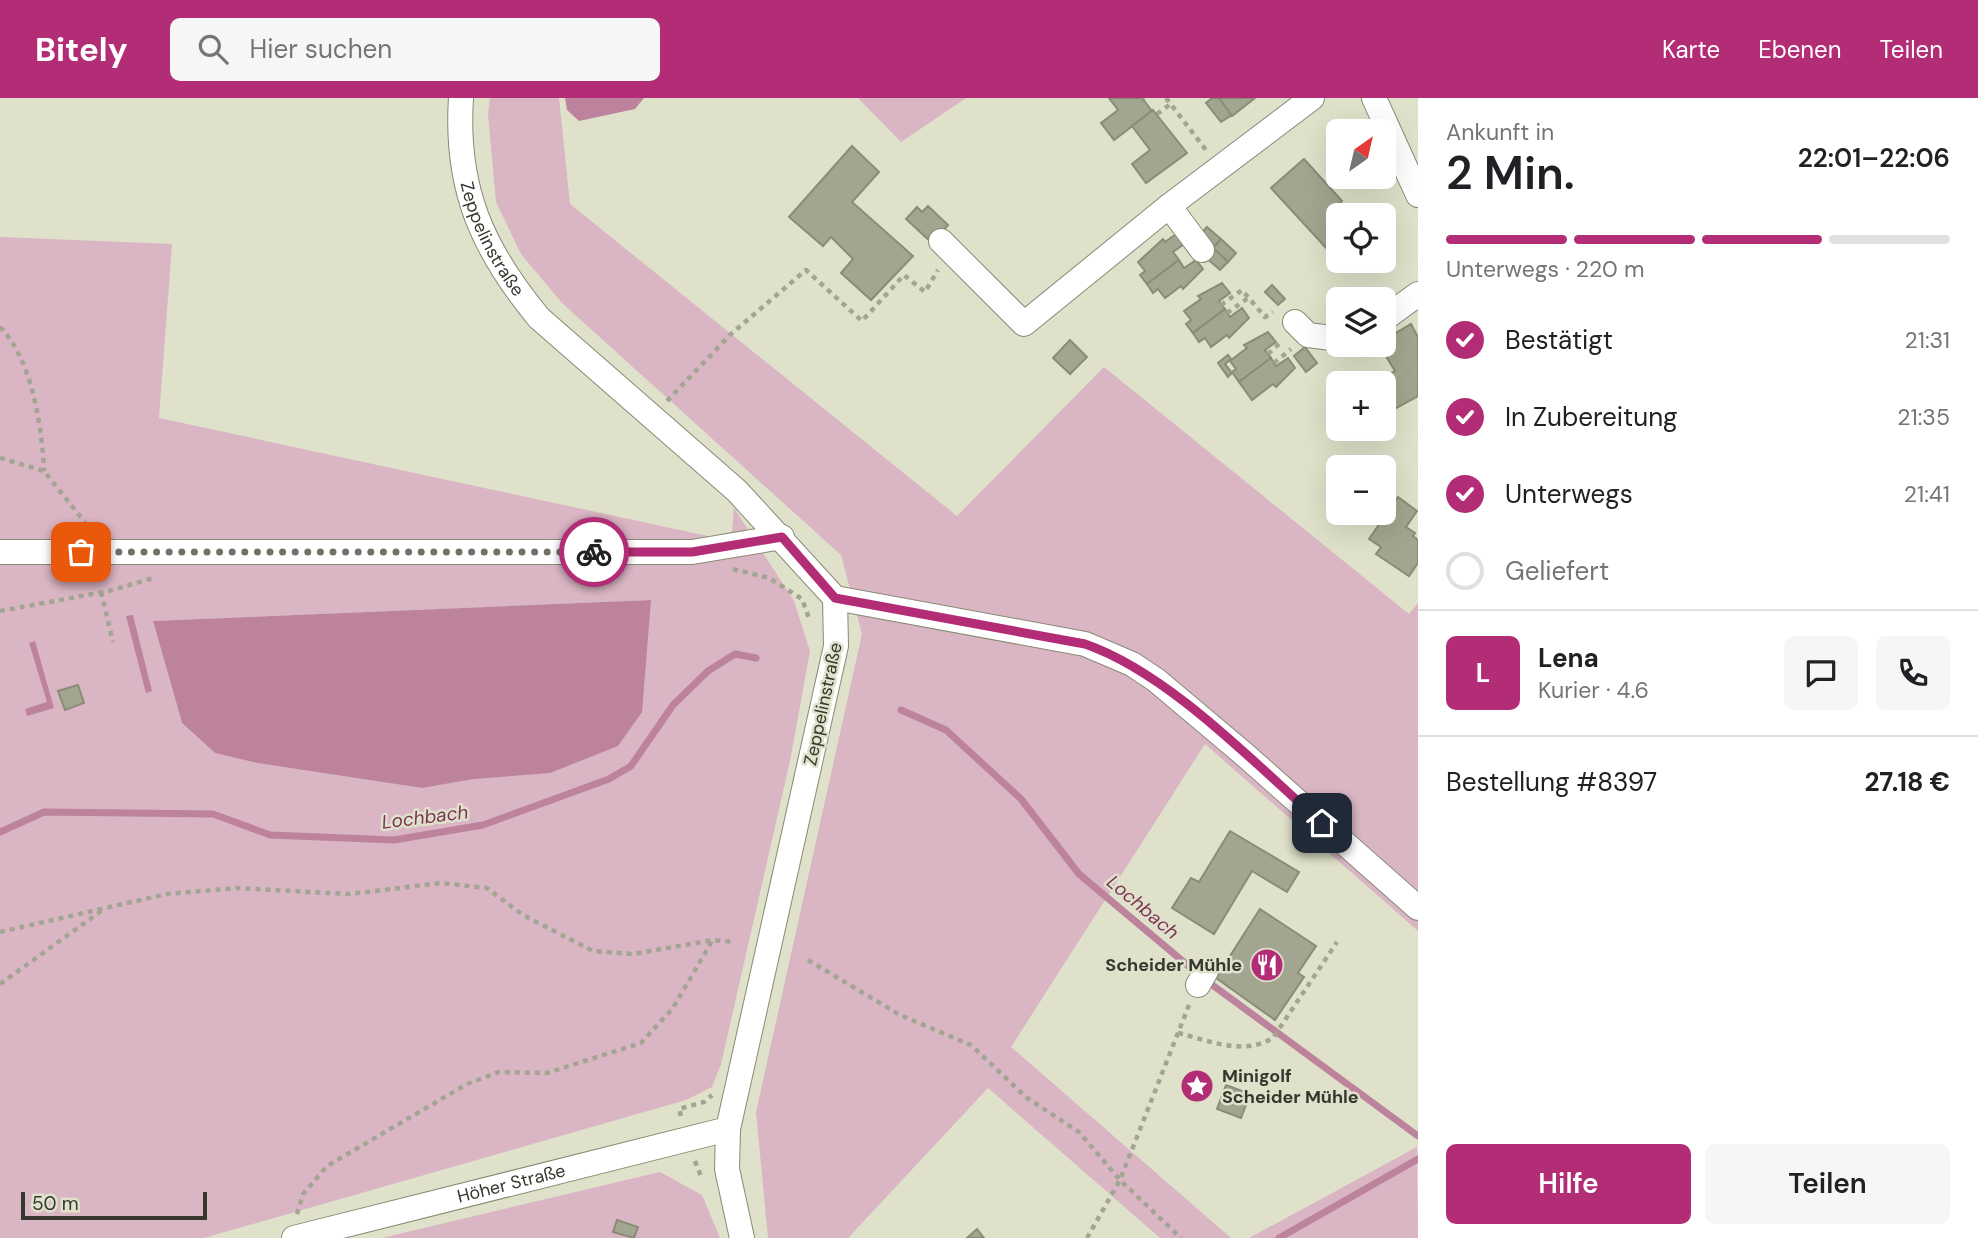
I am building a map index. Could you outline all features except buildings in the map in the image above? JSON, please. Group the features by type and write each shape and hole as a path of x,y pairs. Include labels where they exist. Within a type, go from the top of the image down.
{"street":[{"name":"Zeppelinstraße","path":"461,98 461,165 472,210 489,249 513,286 539,317 737,491 782,537 835,598 836,646 728,1129 727,1169 742,1238"},
{"path":"941,241 1024,324 1169,206 1312,98"},
{"path":"1374,98 1418,195"},
{"path":"1169,206 1202,250"},
{"path":"1396,310 1418,294"},
{"path":"1295,322 1308,335 1326,337"},
{"path":"0,552 692,552 782,537"},
{"path":"835,598 1085,644 1132,664 1156,680 1245,755 1418,908"},
{"name":"Höher Straße","path":"294,1238 728,1129"}],"path":[{"path":"1166,98 1219,168"},
{"path":"1157,114 1171,104"},
{"path":"662,406 731,334 807,270 862,321 904,275 925,292 939,271 926,259 941,241"},
{"path":"1221,305 1242,290 1265,317 1281,307 1295,322"},
{"path":"1227,313 1248,298"},
{"path":"0,327 23,367 42,426 44,471"},
{"path":"0,458 44,471 108,552"},
{"path":"692,552 745,575 769,578 802,598 813,632"},
{"path":"0,611 101,592 161,576"},
{"path":"101,592 113,642"},
{"path":"0,932 167,894 236,888 350,894 440,883 487,888 523,915 593,951 633,954 713,940 735,942"},
{"path":"0,984 107,907"},
{"path":"297,1213 303,1194 327,1166 467,1084 499,1072 547,1073 641,1043 673,1008 713,940"},
{"path":"1178,1033 1244,1048 1257,1047 1273,1038 1337,942"},
{"path":"807,960 900,1015 971,1045 1027,1098 1079,1132 1120,1180 1181,1238"},
{"path":"1087,1238 1120,1180 1202,978"}],"shaded area":[{"path":"490,98 559,98 570,204 957,516 1104,367 1409,614 1418,603 1418,931 1205,744 1011,1047 1231,1238 1160,1238 988,1088 848,1238 768,1238 756,1112 862,634 841,555 562,303 521,254 496,202 488,114"},
{"path":"565,98 644,98 635,109 579,121 567,110"},
{"path":"858,98 966,98 901,142"},
{"path":"0,237 172,244 159,418 717,538 732,531 734,508 794,601 810,651 790,761 721,1064 712,1087 686,1100 204,1238 0,1238","holes":["651,600 474,779 422,788 257,763 215,753 182,723 153,621"]},
{"path":"651,600 642,712 618,746 550,773 474,779 422,788 257,763 215,753 182,723 153,621"},
{"path":"133,615 152,691 146,693 126,616"},
{"path":"35,641 54,708 27,716 25,709 47,702 29,643"},
{"path":"1417,1147 1418,1238 1249,1238"},
{"path":"660,1172 702,1195 720,1238 382,1238"}],"waterway":[{"name":"Lochbach","path":"0,832 44,812 213,814 270,835 394,840 483,825 609,779 631,766 673,705 708,671 735,654 756,658"},
{"name":"Lochbach","path":"901,710 946,730 1021,799 1079,874 1198,974"},
{"name":"Lochbach","path":"1207,981 1418,1136"},
{"path":"1279,1238 1418,1159"}],"way so far":[{"path":"81,552 594,552"}],"place":[{"name":"Scheider Mühle","path":"1267,965"},
{"name":"Minigolf Scheider Mühle","path":"1197,1086"}],"route":[{"path":"594,552 692,552 782,537 835,598 1085,644 1132,664 1156,680 1322,823"}]}
